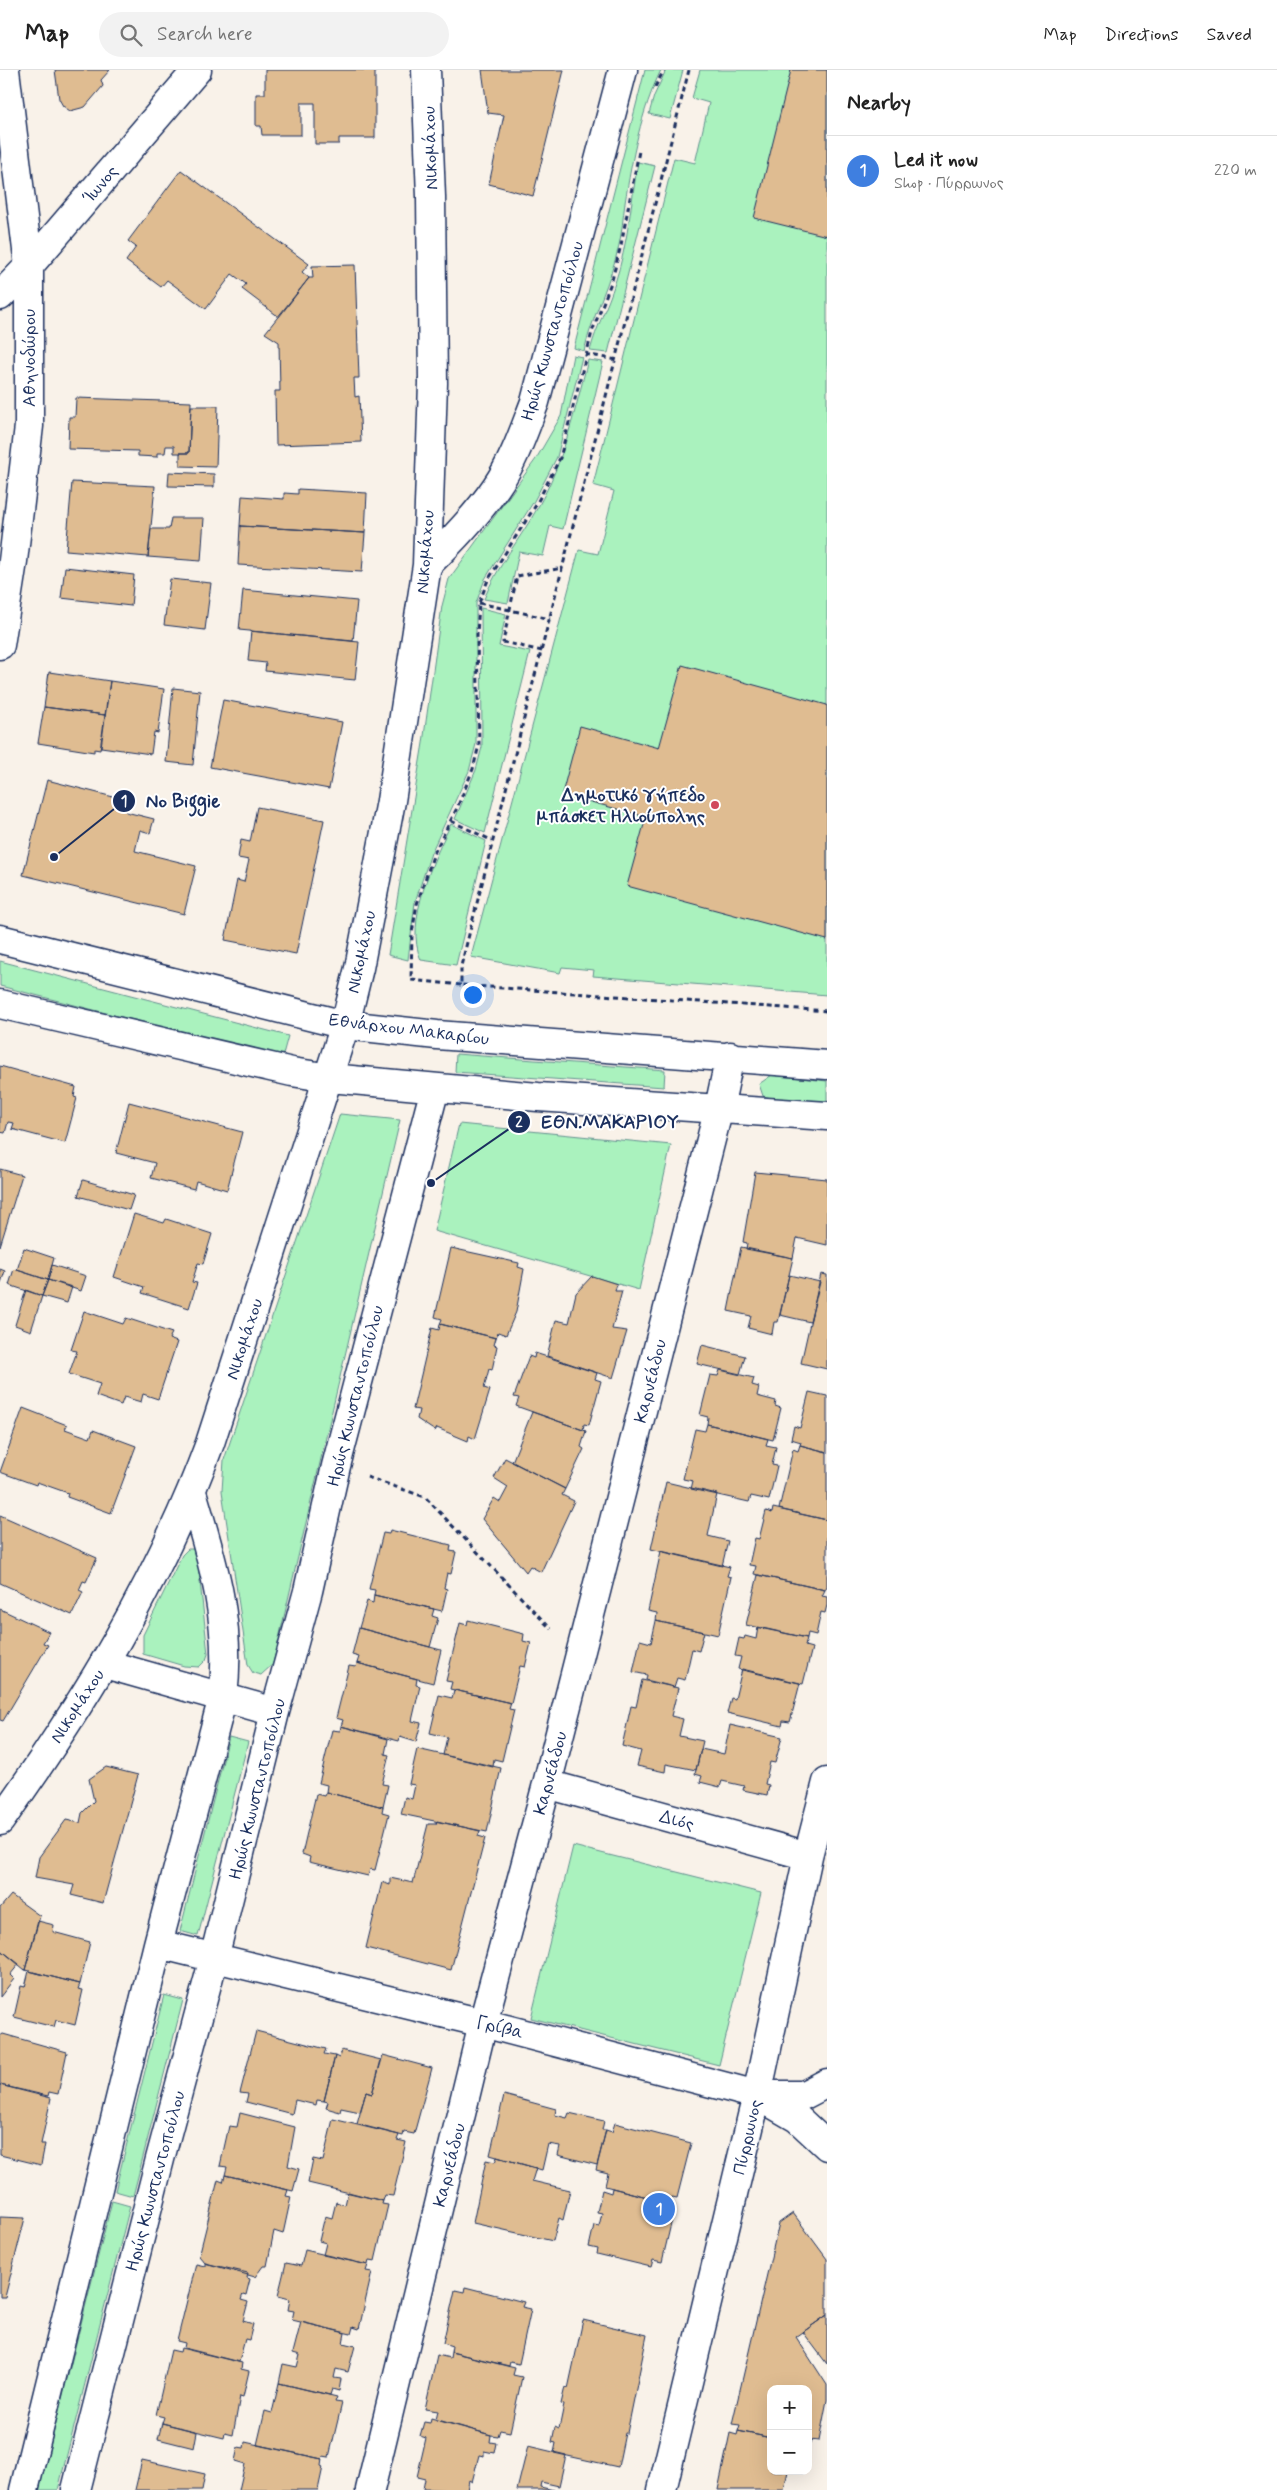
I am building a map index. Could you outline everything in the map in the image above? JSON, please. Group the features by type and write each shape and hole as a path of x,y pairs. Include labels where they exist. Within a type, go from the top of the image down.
{"street":[{"name":"Αθηνοδώρου","path":"0,645 13,561 29,426 29,266 5,70"},
{"name":"Ίωνος","path":"0,296 29,266 197,70"},
{"name":"Νικομάχου","path":"0,1821 105,1664 142,1598 192,1492 330,1078 359,968 391,801 427,566 433,383 431,197 426,70"},
{"name":"Ηρώς Κωνσταντοπούλου","path":"427,566 461,531 497,486 518,446 534,402 623,70"},
{"name":"Εθνάρχου Μακαρίου","path":"0,939 345,1025 437,1035 730,1056 827,1065"},
{"path":"0,1004 283,1070 330,1078 538,1097 827,1116"},
{"name":"Καρνεάδου","path":"370,2490 483,2023 547,1784 719,1108 730,1056"},
{"name":"Ηρώς Κωνσταντοπούλου","path":"76,2490 160,2159 214,1958 275,1712 308,1591 336,1466 435,1088"},
{"path":"24,2490 158,1944 223,1697 227,1669 226,1634 220,1590 192,1492"},
{"path":"105,1664 275,1712"},
{"name":"Πύρρωνος","path":"662,2490 757,2095 808,1856 827,1782"},
{"name":"Διός","path":"547,1784 808,1856"},
{"name":"Γρίβα","path":"158,1944 483,2023 757,2095 797,2118 827,2146"},
{"path":"757,2095 804,2095 827,2083"}],"path":[{"path":"652,93 664,70"},
{"path":"461,985 461,966 492,841 689,70"},
{"path":"640,144 621,245 585,354 560,458 536,505 488,580 479,603 477,634 479,745 473,769 451,821 434,853 418,904 412,933 410,980 827,1011"},
{"path":"585,354 616,360"},
{"path":"542,651 503,642 517,576 563,568"},
{"path":"479,603 550,619"},
{"path":"451,821 492,841"},
{"path":"336,1466 425,1497 579,1658"}],"green space":[{"path":"645,70 661,70 648,102 638,135 616,259 584,351 574,348"},
{"path":"666,70 683,70 670,119 649,114 654,96"},
{"path":"700,70 827,70 827,995 593,976 594,970 562,967 560,973 471,957 579,550 598,554 614,491 593,485 674,158 695,163 709,103 692,98"},
{"path":"638,162 655,166 608,353 590,351 619,268 626,238"},
{"path":"573,355 582,357 557,457 534,501 485,579 476,603 476,744 469,771 431,853 415,902 408,960 388,955 423,743 442,606 449,579 536,459 561,416"},
{"path":"588,360 603,362 563,529 550,526 543,556 519,552 508,603 484,599 502,564 538,507 555,472 568,435"},
{"path":"481,608 506,614 499,646 530,652 485,833 455,819 476,770 482,747"},
{"path":"451,824 486,841 456,965 421,960 417,945 416,927 423,890"},
{"path":"0,961 288,1036 282,1058 0,986"},
{"path":"456,1054 665,1070 664,1087 455,1072"},
{"path":"772,1075 827,1081 827,1103 763,1096 759,1084"},
{"path":"340,1114 400,1120 273,1664 261,1675 253,1673 248,1665 222,1491 224,1460"},
{"path":"459,1124 671,1145 639,1290 434,1231"},
{"path":"188,1549 193,1549 197,1554 208,1654 206,1660 199,1667 184,1666 143,1654 143,1635 182,1555"},
{"path":"229,1737 248,1742 198,1936 180,1931"},
{"path":"573,1846 761,1893 719,2065 531,2018"},
{"path":"164,1995 183,2000 133,2196 115,2191"},
{"path":"112,2201 130,2206 58,2490 39,2490"}],"building":[{"path":"55,70 110,70 101,80 103,86 85,107 70,111 63,106 59,99"},
{"path":"265,70 375,70 375,138 339,138 339,144 315,144 315,103 301,103 301,135 262,135 261,126 256,126 256,94 265,94"},
{"path":"482,70 564,70 533,196 489,184 504,115 488,113"},
{"path":"791,70 827,70 827,236 754,218"},
{"path":"181,170 309,264 302,272 309,278 279,317 242,289 246,284 232,274 206,309 167,280 161,287 126,261 136,247 128,241"},
{"path":"355,265 359,378 354,378 355,397 359,396 361,442 276,445 275,391 280,391 279,342 265,333 309,278 313,278 312,266"},
{"path":"76,398 191,402 189,453 174,453 174,446 166,446 165,453 157,453 157,457 138,456 138,451 68,449 69,417 75,417"},
{"path":"191,406 218,406 216,467 180,466 180,453 189,453"},
{"path":"169,472 214,474 214,487 168,486"},
{"path":"72,482 155,486 148,557 66,550"},
{"path":"298,489 367,493 365,533 240,526 242,496 284,499 284,493 298,494"},
{"path":"171,518 204,518 201,561 148,557 151,529 169,529"},
{"path":"240,526 365,533 362,572 238,565"},
{"path":"65,567 134,575 131,606 61,598"},
{"path":"170,579 211,583 205,630 164,625"},
{"path":"243,590 357,601 353,641 239,630"},
{"path":"251,631 359,642 355,680 265,671 266,663 248,661"},
{"name":"Δημοτικό γήπεδο μπάσκετ Ηλιούπολης","path":"682,665 827,705 827,940 627,886 646,817 562,794 580,726 659,748"},
{"path":"49,672 110,681 105,715 44,707"},
{"path":"110,681 164,689 158,733 154,732 151,754 101,747"},
{"path":"173,688 200,691 193,765 166,762"},
{"path":"223,700 342,722 329,789 210,767"},
{"path":"44,707 105,715 100,750 94,749 94,752 38,743"},
{"path":"47,780 129,801 126,812 154,819 150,833 140,830 135,851 196,866 184,914 23,875"},
{"path":"257,807 324,820 296,954 225,940 237,880 244,882 249,860 238,858 241,840 250,842"},
{"path":"0,1066 76,1087 74,1097 77,1098 65,1143 12,1129 14,1123 8,1122 5,1133 0,1132"},
{"path":"129,1102 242,1132 227,1190 196,1181 194,1189 151,1178 155,1163 116,1153"},
{"path":"0,1169 22,1175 0,1246"},
{"path":"755,1172 827,1179 827,1245 797,1238 793,1258 746,1249 747,1243 743,1242"},
{"path":"83,1180 134,1195 129,1210 78,1196"},
{"path":"134,1214 164,1223 166,1219 212,1234 203,1264 198,1263 192,1282 197,1283 189,1308 142,1293 144,1287 114,1277"},
{"path":"741,1247 793,1258 778,1322 774,1322 772,1334 748,1328 751,1316 728,1311"},
{"path":"24,1248 54,1258 48,1280 17,1270"},
{"path":"451,1248 519,1263 518,1267 524,1269 516,1312 506,1335 498,1332 496,1338 440,1324 442,1319 435,1317"},
{"path":"52,1265 86,1276 81,1291 48,1280"},
{"path":"0,1269 5,1271 0,1286"},
{"path":"14,1269 48,1280 42,1296 9,1285"},
{"path":"821,1274 827,1275 827,1369 801,1363"},
{"path":"789,1275 820,1282 810,1322 780,1315"},
{"path":"592,1276 617,1284 615,1291 622,1291 612,1329 627,1331 613,1378 547,1356 556,1320 569,1323 576,1293"},
{"path":"48,1280 72,1287 67,1303 42,1296"},
{"path":"26,1290 42,1296 31,1331 15,1325"},
{"path":"84,1311 123,1324 126,1318 172,1333 169,1339 177,1342 158,1399 143,1394 141,1402 124,1397 121,1405 96,1396 100,1384 69,1374 77,1351 71,1350"},
{"path":"440,1324 496,1338 494,1345 497,1346 492,1370 489,1369 484,1388 490,1390 475,1439 469,1436 468,1441 437,1428 435,1431 417,1419 419,1410 413,1409 432,1328 439,1330"},
{"path":"702,1345 745,1356 740,1374 697,1364"},
{"path":"535,1353 597,1373 595,1379 601,1381 589,1425 584,1424 583,1430 516,1406 519,1398 514,1397 529,1356 534,1358"},
{"path":"720,1370 754,1378 752,1385 759,1387 757,1396 776,1401 775,1406 781,1408 773,1440 707,1424 708,1417 700,1415 710,1375 718,1376"},
{"path":"809,1392 827,1396 827,1452 800,1445 801,1442 791,1439 794,1426 800,1428"},
{"path":"23,1408 67,1425 65,1429 90,1438 93,1430 136,1446 111,1513 67,1497 68,1493 37,1482 36,1485 0,1472"},
{"path":"532,1412 586,1431 581,1447 584,1449 565,1489 512,1462"},
{"path":"707,1424 768,1439 766,1445 776,1447 772,1465 777,1466 769,1500 751,1496 749,1502 691,1489 693,1481 683,1479 695,1429 705,1431"},
{"path":"800,1445 827,1452 827,1520 779,1509 793,1449 798,1451"},
{"path":"505,1458 565,1489 562,1495 574,1501 541,1572 530,1566 526,1572 482,1519 494,1498 500,1502 508,1487 494,1478"},
{"path":"666,1482 717,1494 708,1536 728,1541 722,1566 651,1549"},
{"path":"773,1508 827,1520 827,1586 825,1590 754,1574 756,1566 749,1565 755,1538 759,1539 766,1511 772,1513"},
{"path":"0,1515 97,1558 86,1582 83,1581 79,1590 83,1592 72,1615 0,1583"},
{"path":"390,1530 451,1545 450,1551 456,1552 451,1574 447,1573 444,1588 447,1589 442,1611 374,1595 375,1590 369,1589 383,1533 389,1534"},
{"path":"661,1551 730,1567 727,1576 731,1577 718,1635 656,1621 657,1613 648,1611"},
{"path":"758,1575 825,1590 822,1596 827,1597 827,1605 825,1613 821,1612 816,1635 808,1633 807,1638 746,1625"},
{"path":"374,1595 434,1609 432,1616 438,1618 430,1647 359,1628 367,1601 373,1603"},
{"path":"0,1609 49,1632 43,1643 48,1645 3,1721 0,1720"},
{"path":"468,1620 524,1634 523,1641 531,1643 525,1667 520,1666 511,1703 450,1689 452,1682 446,1681 460,1623 467,1625"},
{"path":"656,1621 704,1632 699,1651 692,1649 685,1680 677,1678 674,1687 646,1680 647,1675 633,1672 640,1640 651,1643"},
{"path":"758,1627 807,1638 805,1646 812,1648 803,1684 738,1669 741,1657 735,1656 739,1638 744,1639 745,1636 756,1639"},
{"path":"359,1628 441,1650 433,1683 357,1663 359,1657 352,1655"},
{"path":"357,1663 417,1679 416,1685 420,1686 412,1721 421,1723 416,1742 400,1737 399,1741 341,1726 343,1720 336,1718 349,1666 356,1667"},
{"path":"742,1669 800,1683 790,1722 783,1721 782,1726 727,1713 731,1698 735,1699"},
{"path":"642,1680 678,1688 671,1716 683,1719 679,1736 703,1741 696,1770 666,1764 665,1772 637,1766 641,1751 622,1746 631,1706 636,1707"},
{"path":"454,1690 511,1703 509,1709 514,1710 502,1761 494,1759 493,1767 443,1755 447,1737 430,1733 439,1695 452,1698"},
{"path":"730,1725 782,1737 775,1763 770,1762 765,1784 769,1785 767,1795 743,1790 744,1786 722,1781 720,1787 700,1782 702,1776 695,1774 701,1749 724,1754"},
{"path":"341,1726 388,1739 385,1754 389,1755 382,1784 388,1785 383,1807 326,1792 327,1785 319,1783 332,1730 340,1731"},
{"path":"417,1749 501,1768 487,1832 401,1814 405,1797 412,1799 415,1785 409,1784"},
{"path":"106,1767 138,1775 103,1903 71,1895 74,1885 35,1878 39,1857 66,1820 80,1823 82,1813 94,1801 89,1779"},
{"path":"326,1792 383,1807 382,1812 389,1814 375,1870 370,1869 368,1876 309,1862 310,1857 302,1854 316,1794 324,1796"},
{"path":"437,1821 480,1831 478,1836 485,1838 451,1970 366,1948 382,1882 390,1885 390,1878 413,1883 428,1824 436,1824"},
{"path":"11,1895 40,1916 25,1970 0,1949 0,1908"},
{"path":"38,1921 54,1925 53,1932 90,1942 80,1984 25,1970"},
{"path":"0,1949 19,1964 10,1975 14,1979 0,1997"},
{"path":"29,1971 80,1984 78,1989 83,1990 75,2025 56,2020 54,2027 14,2017 21,1986 25,1987"},
{"path":"256,2031 326,2049 324,2054 335,2056 324,2101 317,2100 316,2105 295,2100 292,2114 246,2102 248,2094 240,2093"},
{"path":"3,2034 67,2052 58,2094 49,2092 48,2096 0,2085 0,2036"},
{"path":"341,2050 381,2060 372,2094 366,2092 360,2112 341,2108 340,2112 326,2108 328,2102 324,2101 335,2056 339,2058"},
{"path":"383,2055 432,2068 414,2134 404,2132 403,2136 357,2124 366,2092 372,2094"},
{"path":"0,2085 51,2098 41,2144 45,2144 41,2165 0,2155"},
{"path":"504,2095 556,2109 555,2115 567,2118 569,2113 604,2121 602,2130 606,2130 597,2165 558,2155 560,2146 548,2144 542,2170 490,2155"},
{"path":"240,2113 295,2127 288,2166 299,2169 293,2191 225,2175 227,2167 220,2166 229,2126 237,2127"},
{"path":"333,2119 399,2135 397,2140 406,2142 393,2196 385,2195 383,2201 308,2183 313,2159 323,2161"},
{"path":"615,2123 691,2143 677,2198 672,2197 670,2203 605,2186 608,2173 596,2170 606,2130 612,2132"},
{"path":"497,2157 536,2168 532,2181 570,2190 563,2220 559,2218 553,2241 473,2223 486,2160 495,2162"},
{"path":"225,2175 288,2190 286,2196 291,2197 283,2234 274,2231 267,2266 263,2266 255,2277 205,2263 199,2256 218,2180 223,2182"},
{"path":"612,2188 667,2202 665,2208 674,2211 662,2262 653,2260 651,2267 597,2254 598,2249 589,2247 594,2225 599,2226 602,2213 597,2212 602,2190 611,2193"},
{"path":"348,2192 383,2201 382,2204 388,2205 375,2261 369,2260 368,2265 323,2255 326,2243 319,2241 325,2216 332,2218 336,2202 345,2205"},
{"path":"793,2213 827,2259 827,2315 796,2337 827,2385 827,2400 819,2441 812,2440 812,2385 767,2385 767,2437 738,2431 740,2425 732,2424 779,2223"},
{"path":"0,2217 25,2218 5,2297 0,2297"},
{"path":"305,2250 368,2265 366,2271 372,2272 359,2329 353,2327 351,2334 292,2320 294,2311 288,2310 290,2299 278,2296 286,2263 301,2266"},
{"path":"205,2263 248,2273 247,2278 250,2279 246,2295 243,2294 241,2300 248,2302 243,2321 253,2324 249,2340 245,2339 239,2362 184,2348 185,2343 177,2341 196,2264 205,2266"},
{"path":"465,2287 524,2302 522,2307 531,2309 519,2364 510,2362 509,2366 451,2352 452,2346 443,2343 455,2290 464,2292"},
{"path":"827,2315 827,2364 803,2332"},
{"path":"583,2320 647,2335 618,2467 554,2453 556,2443 552,2442 555,2427 559,2429 564,2405 561,2404 565,2387 568,2389"},
{"path":"301,2322 345,2333 343,2343 355,2346 348,2372 336,2369 334,2378 341,2379 339,2391 332,2389 330,2395 279,2383 283,2364 297,2367 300,2355 293,2353"},
{"path":"181,2348 242,2363 241,2369 249,2371 243,2397 240,2396 233,2435 225,2433 224,2438 162,2423 164,2417 156,2415 171,2350 180,2352"},
{"path":"451,2352 515,2368 513,2375 522,2377 510,2432 500,2430 498,2436 491,2435 436,2420 438,2411 425,2409 437,2355 450,2358"},
{"path":"279,2383 337,2397 335,2402 342,2403 329,2457 323,2456 322,2459 257,2445 265,2411 272,2413"},
{"path":"431,2418 491,2435 490,2442 496,2443 494,2453 484,2451 484,2456 479,2455 472,2482 469,2480 467,2490 423,2489 425,2479 417,2477 426,2438 420,2436 424,2422 430,2423"},
{"path":"162,2423 197,2432 194,2448 158,2439"},
{"path":"738,2431 767,2437 767,2475 787,2475 784,2490 718,2490 730,2433 737,2435"},
{"path":"245,2442 322,2459 321,2466 323,2467 318,2490 239,2490 245,2464 235,2461 238,2447 244,2448"},
{"path":"528,2446 566,2455 559,2486 541,2482 540,2487 554,2490 517,2490"},
{"path":"142,2460 205,2474 202,2490 135,2490"}],"place":[{"name":"Δημοτικό γήπεδο μπάσκετ Ηλιούπολης","path":"715,805"},
{"name":"Νο Biggie","path":"54,857"},
{"name":"ΕΘΝ.ΜΑΚΑΡΙΟΥ","path":"431,1183"},
{"name":"Led it now","path":"659,2209"}]}
